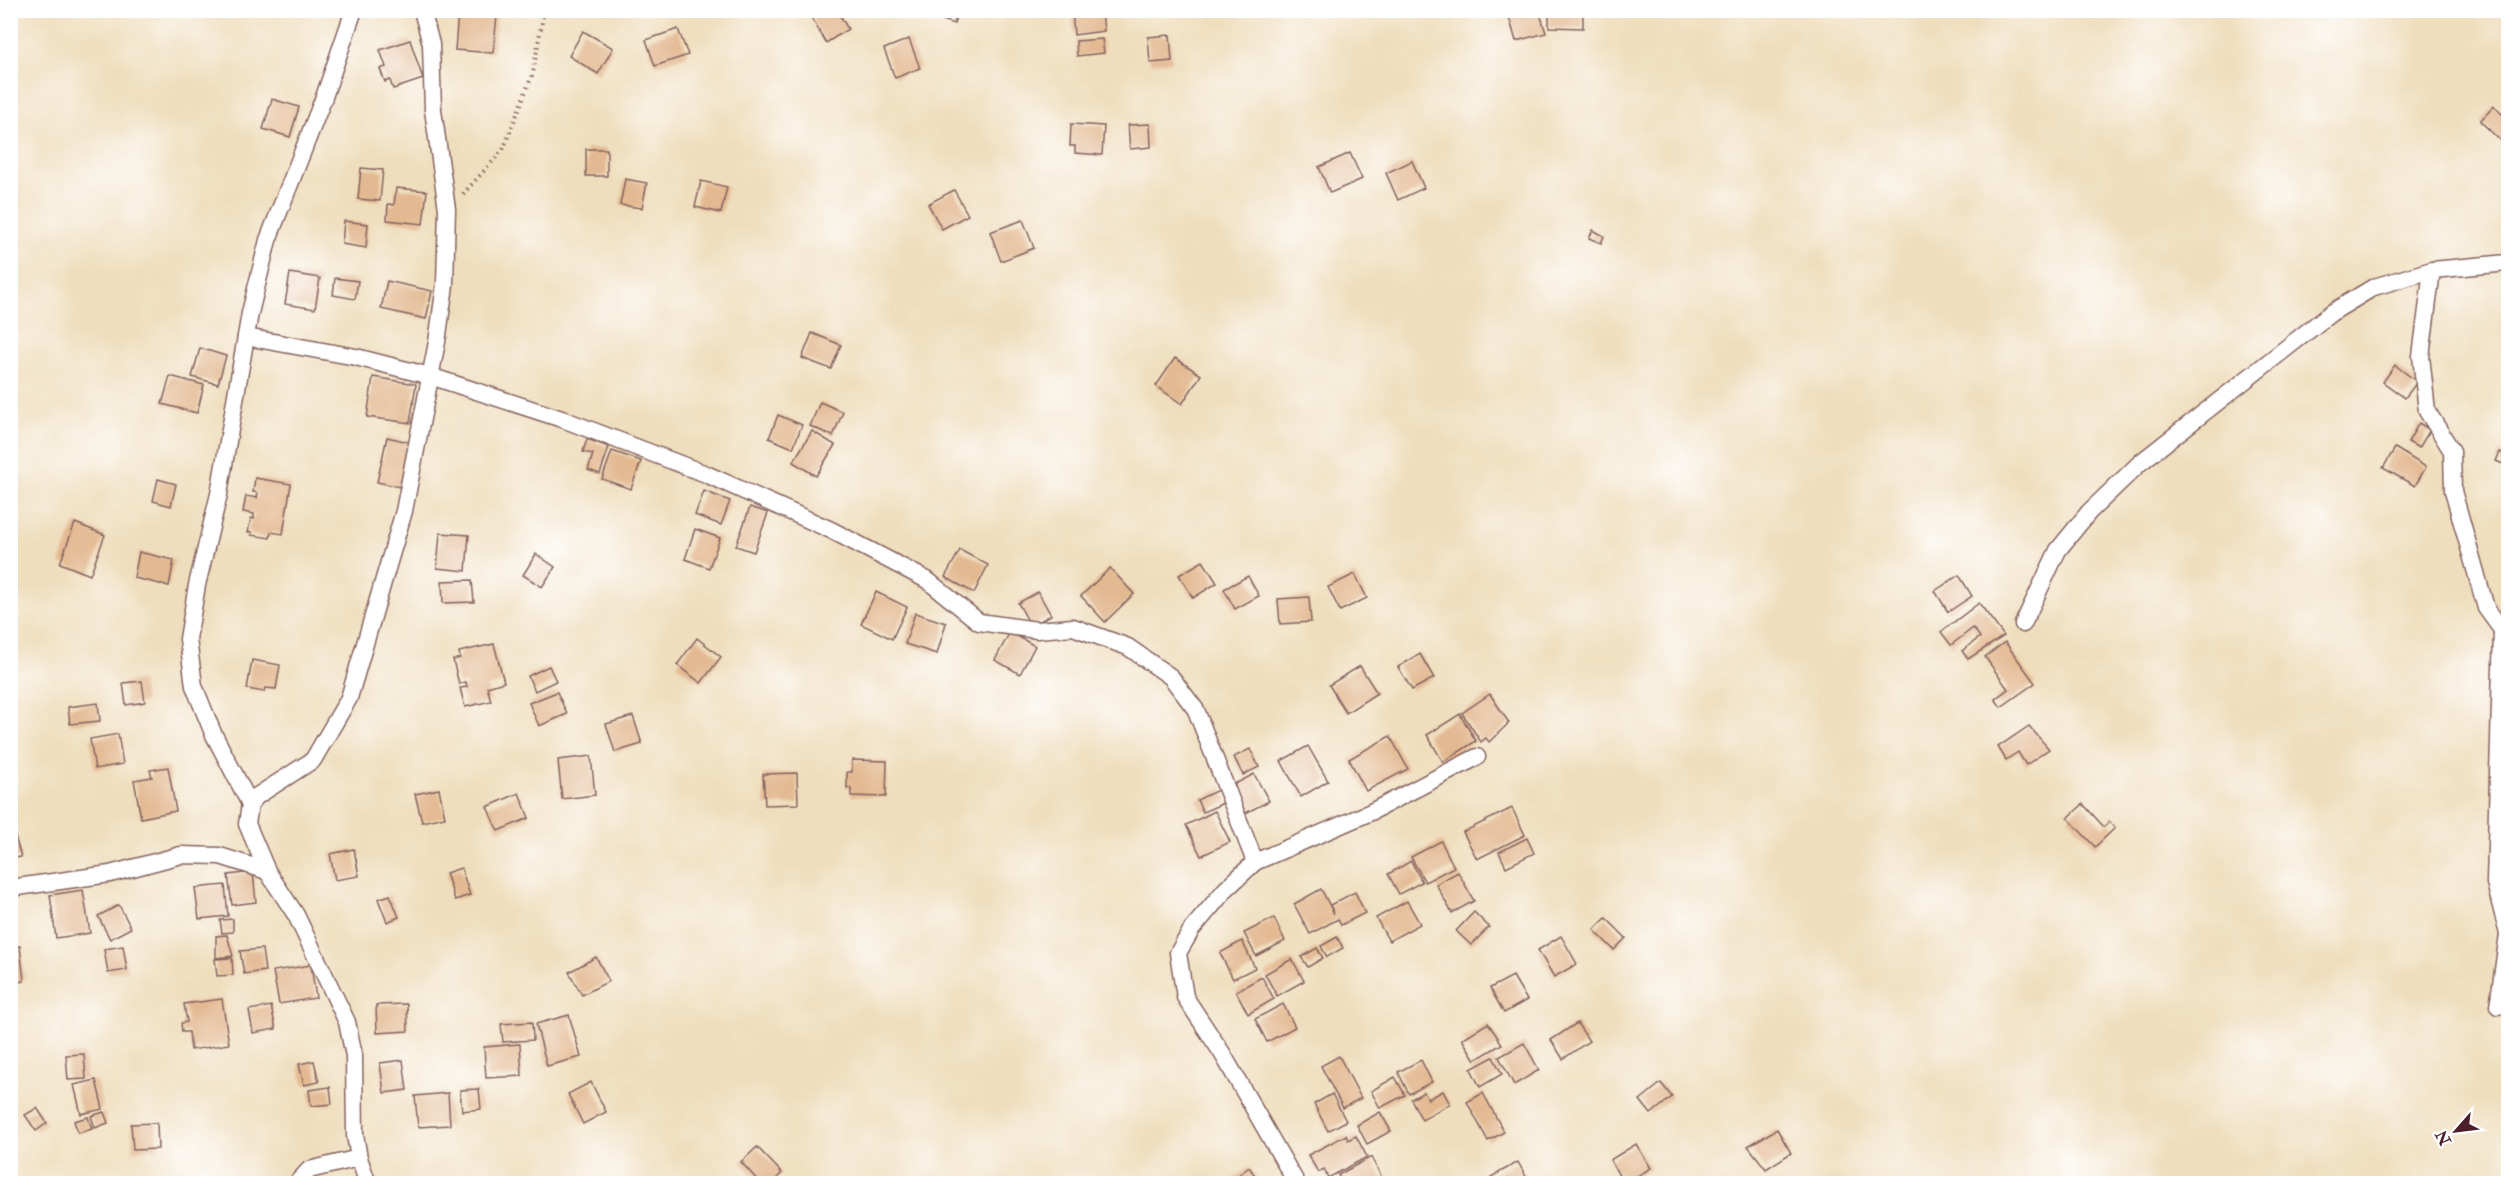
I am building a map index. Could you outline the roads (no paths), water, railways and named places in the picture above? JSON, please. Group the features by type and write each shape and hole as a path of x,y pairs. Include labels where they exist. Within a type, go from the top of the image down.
{"street":[{"path":"250,804 213,733 194,686 188,639 197,585 219,494 246,337 268,240 320,107 354,10"},
{"path":"368,1184 359,1158 355,1135 354,1056 347,1022 296,915 267,871 247,824 250,804 257,796 313,760 349,698 404,511 445,285 447,209 433,110 431,44 422,10"},
{"path":"2023,624 2058,550 2089,512 2140,462 2331,313 2374,287 2432,270 2508,263"},
{"path":"2432,270 2421,356 2427,411 2452,451 2453,491 2486,608 2502,630 2495,883 2508,934 2498,1006"},
{"path":"246,337 356,357 430,376 565,420 717,478 831,530 927,580 978,622 1037,630 1072,627 1128,647 1171,678 1196,710 1255,862"},
{"path":"1297,1184 1222,1053 1185,997 1178,953 1192,929 1226,889 1255,862 1371,812 1477,757"},
{"path":"10,888 110,874 181,855 220,856 267,871"},
{"path":"296,1184 309,1170 359,1158"}]}
